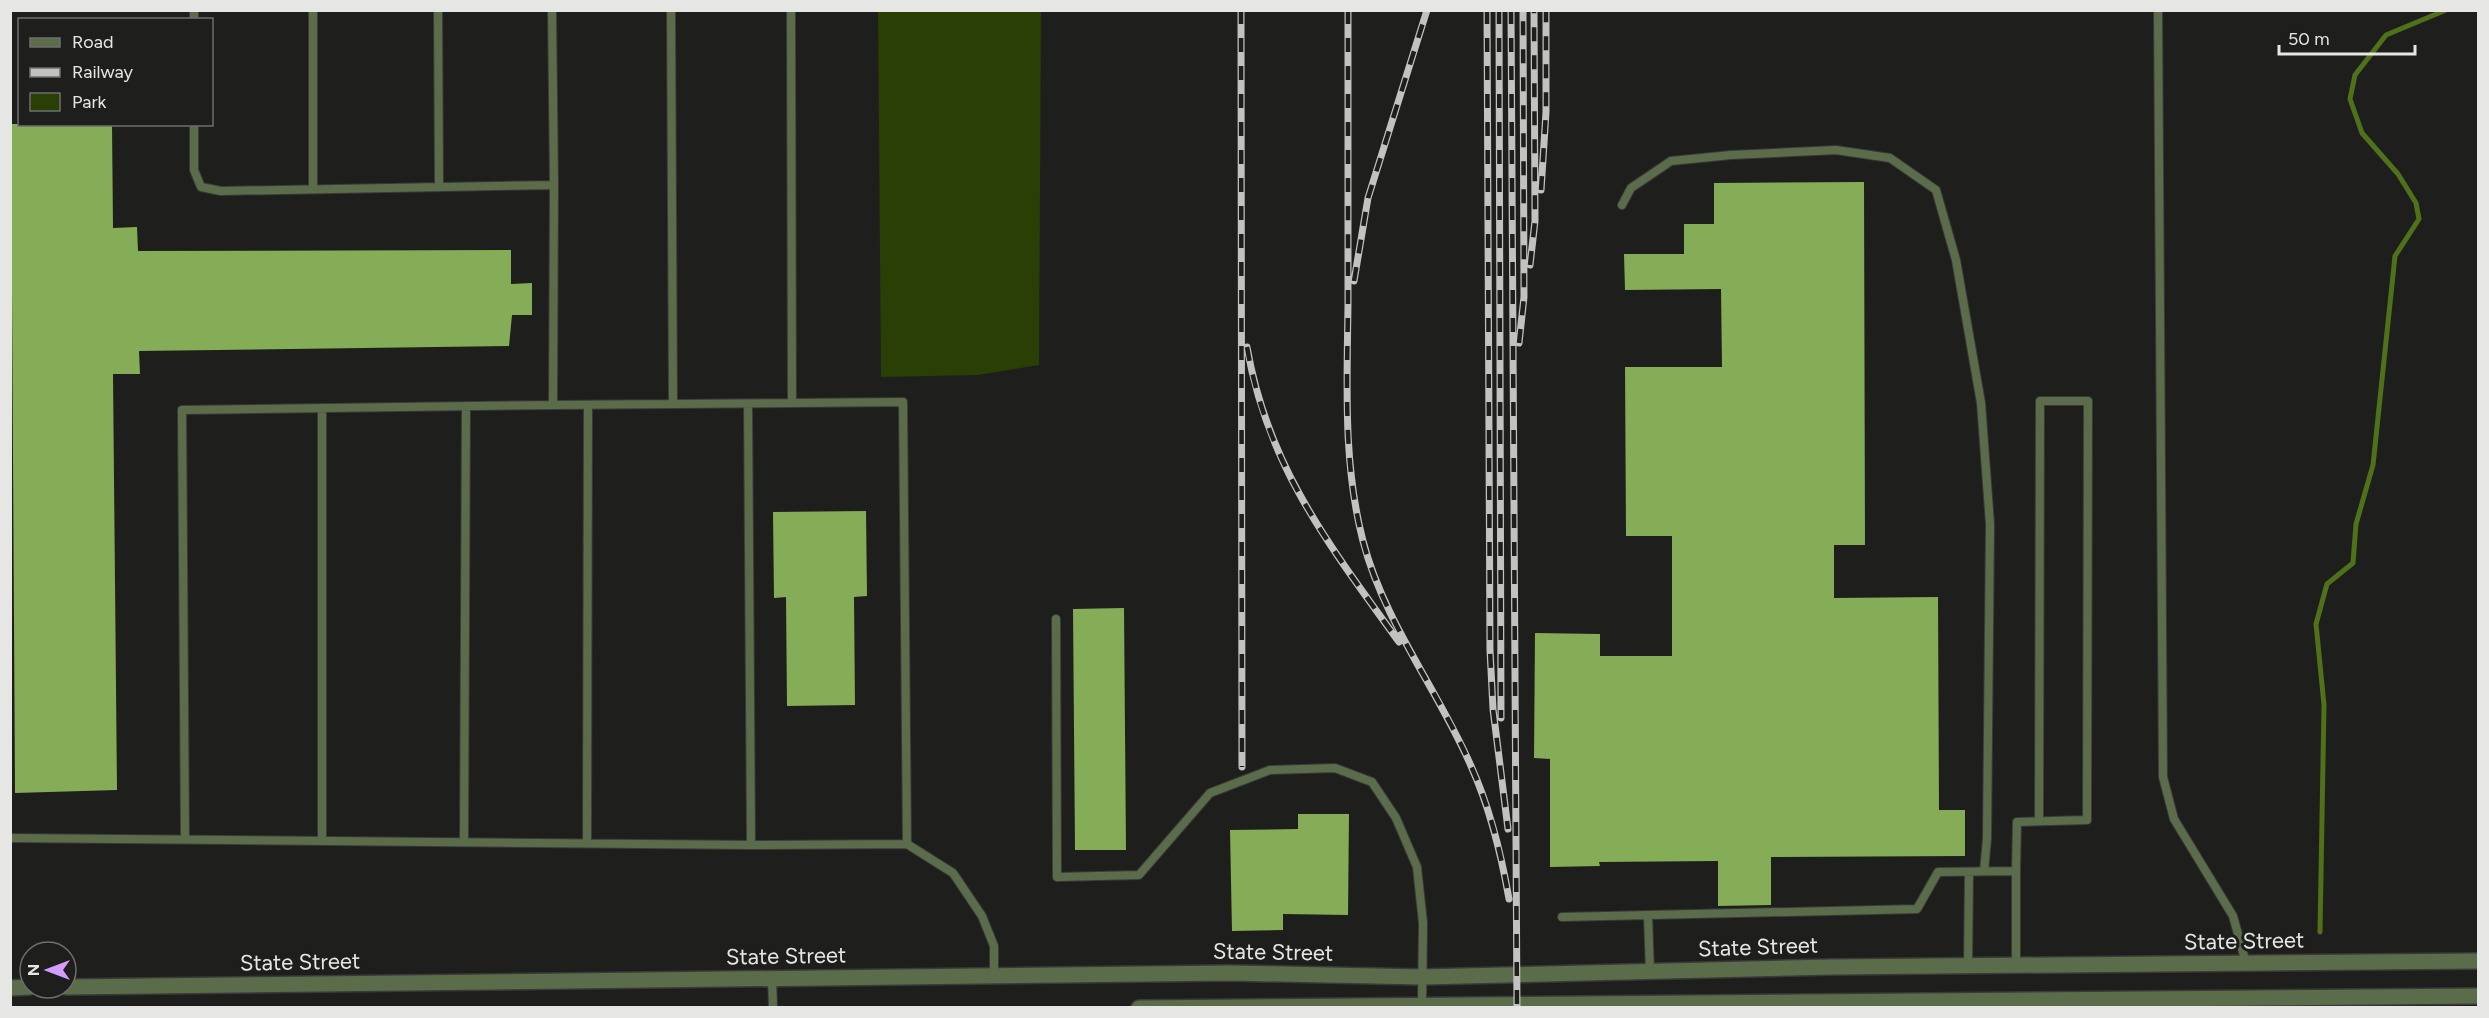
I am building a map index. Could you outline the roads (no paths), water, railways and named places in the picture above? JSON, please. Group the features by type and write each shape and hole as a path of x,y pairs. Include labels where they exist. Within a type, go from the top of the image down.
{"street":[{"name":"State Street","path":"78,987 1230,973 1422,977 1968,966 2478,960"},
{"path":"1138,1008 1422,1004 2458,1002 2478,996"}],"lane":[{"path":"313,10 313,189"},
{"path":"438,10 439,185"},
{"path":"552,10 553,405"},
{"path":"671,10 673,404"},
{"path":"791,10 792,403"},
{"path":"2158,10 2163,777 2174,819 2232,916 2246,963"},
{"path":"194,126 194,170 201,187 221,191 439,185 554,185"},
{"path":"1622,205 1631,188 1671,160 1731,155 1836,150 1890,158 1936,190 1956,260 1981,403 1989,513 1988,839 1984,871"},
{"path":"2016,966 2017,822 2086,820 2088,401 2040,401 2039,821"},
{"path":"184,839 182,410 903,402 907,844"},
{"path":"748,404 751,845"},
{"path":"586,843 588,405"},
{"path":"464,842 466,406"},
{"path":"322,408 322,841"},
{"path":"1056,619 1057,878 1139,875 1210,793 1270,770 1335,768 1372,782 1396,818 1417,867 1423,923 1422,1004"},
{"path":"10,838 751,845 907,844 953,873 987,924 994,946 994,976"},
{"path":"1562,917 1917,909 1938,872 2016,871"},
{"path":"1968,966 1969,872"},
{"path":"1648,916 1650,972"},
{"path":"772,978 773,1008"}],"waterway":[{"path":"2320,932 2324,705 2316,624 2327,584 2353,563 2356,524 2373,465 2395,256 2419,219 2416,203 2398,174 2362,133 2350,99 2355,75 2386,35 2446,10"}],"railway":[{"path":"1241,10 1242,767"},
{"path":"1348,10 1347,395 1349,454 1357,512 1372,571 1384,600 1458,738 1478,782 1494,831 1509,899"},
{"path":"1354,281 1368,198 1427,10"},
{"path":"1487,10 1490,650 1493,709 1508,829"},
{"path":"1499,10 1501,718"},
{"path":"1511,10 1517,1008"},
{"path":"1519,343 1524,297 1523,10"},
{"path":"1530,265 1535,221 1534,10"},
{"path":"1541,190 1546,112 1546,10"},
{"path":"1247,347 1270,431 1286,468 1326,538 1399,642"}]}
